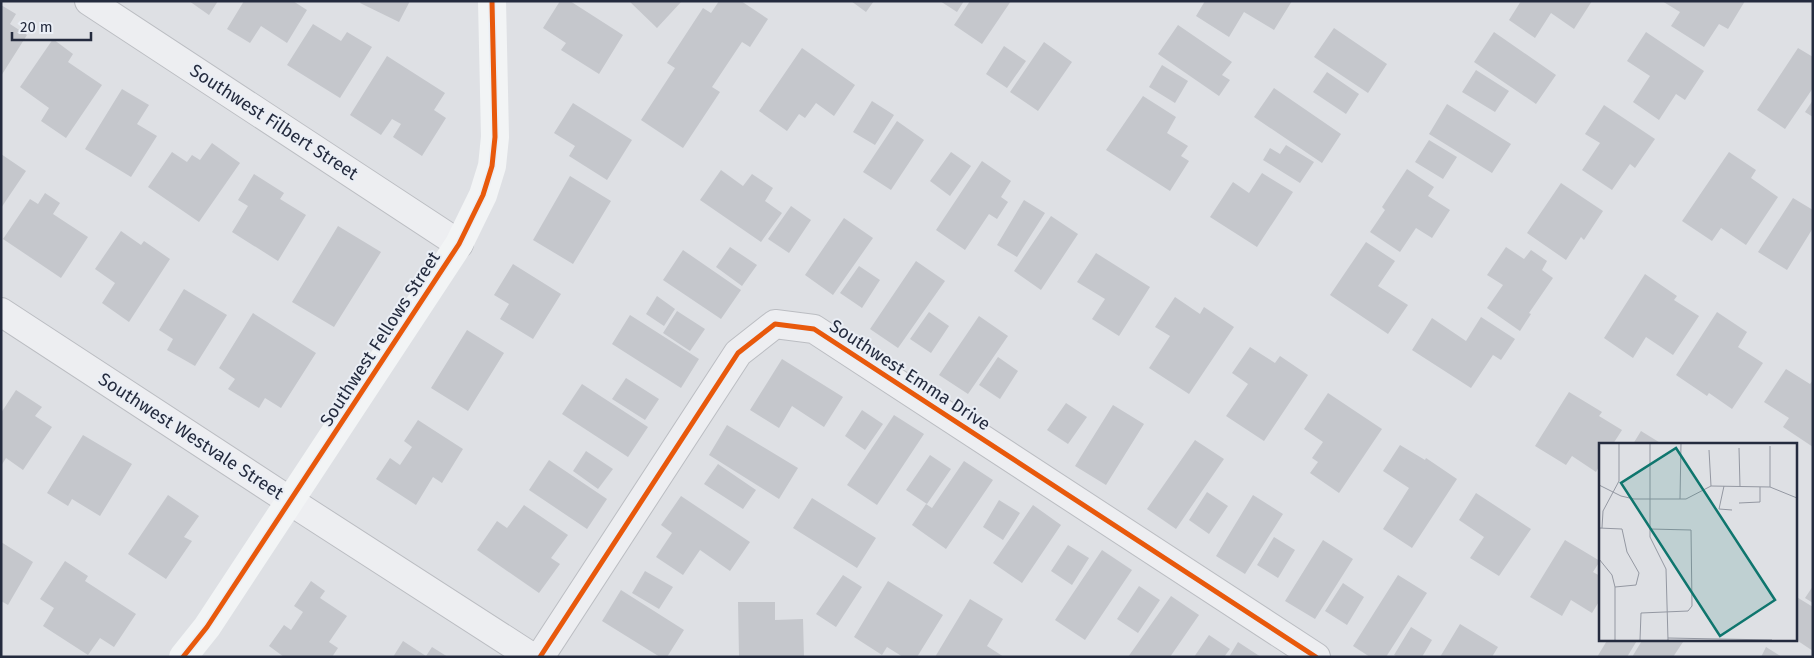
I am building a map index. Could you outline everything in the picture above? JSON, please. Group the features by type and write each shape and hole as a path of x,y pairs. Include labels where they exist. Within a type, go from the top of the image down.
{"street":[{"name":"Southwest Filbert Street","path":"90,1 459,244"},
{"name":"Southwest Fellows Street","path":"184,657 290,501 459,244 483,195 492,166 495,137 492,1"},
{"name":"Southwest Westvale Street","path":"1,312 532,657"},
{"name":"Southwest Emma Drive","path":"540,657 738,353 775,324 814,329 1316,657"}],"building":[{"path":"189,1 218,1 209,15"},
{"path":"244,1 293,1 307,10 287,43 261,26 250,43 227,29"},
{"path":"361,1 410,1 399,22 360,3"},
{"path":"560,1 570,1 623,35 599,74 561,50 566,43 543,28"},
{"path":"629,1 682,1 657,28"},
{"path":"719,1 741,1 768,19 750,47 742,42 712,87 720,92 683,148 641,120 675,68 667,63 703,8 711,13"},
{"path":"851,1 874,1 866,12"},
{"path":"940,1 964,1 957,12"},
{"path":"970,1 1011,1 982,44 954,25"},
{"path":"1205,1 1292,1 1274,30 1244,12 1229,37 1196,16"},
{"path":"1521,1 1592,1 1574,29 1551,13 1535,38 1509,20"},
{"path":"1662,1 1745,1 1728,29 1719,24 1704,47 1671,26 1680,12"},
{"path":"1,5 16,14 10,24 27,35 1,76"},
{"path":"313,24 341,41 347,32 372,47 340,98 287,65"},
{"path":"1178,25 1232,62 1222,75 1230,80 1219,96 1158,54"},
{"path":"1334,28 1387,64 1368,93 1314,57"},
{"path":"1494,32 1556,75 1536,104 1474,62"},
{"path":"1646,32 1704,71 1685,100 1676,94 1659,120 1633,102 1650,76 1627,61"},
{"path":"53,39 73,54 68,62 102,85 66,138 41,121 49,108 20,87"},
{"path":"1044,42 1072,62 1038,111 1010,92"},
{"path":"1004,46 1026,61 1007,88 986,74"},
{"path":"802,48 855,85 834,116 816,103 805,118 799,114 787,131 759,111"},
{"path":"1798,48 1813,57 1813,88 1785,129 1757,110"},
{"path":"387,56 445,93 434,110 446,118 422,156 393,137 401,124 392,119 381,135 350,115"},
{"path":"1162,65 1188,81 1175,103 1149,87"},
{"path":"1476,70 1509,91 1495,112 1462,92"},
{"path":"1327,72 1359,94 1346,114 1313,92"},
{"path":"1274,88 1341,134 1322,163 1254,117"},
{"path":"122,89 149,105 137,124 157,136 131,177 85,149"},
{"path":"1143,96 1176,117 1167,133 1188,146 1181,156 1189,161 1170,191 1106,150"},
{"path":"1813,100 1813,117 1805,112"},
{"path":"872,101 894,115 875,145 853,132"},
{"path":"573,103 632,140 607,180 569,156 575,146 554,133"},
{"path":"1447,104 1511,144 1492,173 1429,134"},
{"path":"1604,105 1655,139 1635,168 1630,164 1612,190 1582,170 1600,143 1585,134"},
{"path":"897,121 924,140 891,190 863,172"},
{"path":"1429,140 1457,157 1443,179 1415,162"},
{"path":"212,143 240,163 199,222 148,187 172,152 187,162 192,155 200,160"},
{"path":"1286,145 1314,162 1300,183 1263,160 1270,148 1280,154"},
{"path":"951,152 971,166 950,196 930,181"},
{"path":"1729,152 1756,170 1751,178 1778,197 1746,245 1721,228 1712,241 1682,221"},
{"path":"1,154 26,171 1,208"},
{"path":"982,161 1011,181 1001,197 1008,202 997,219 989,214 965,250 936,230"},
{"path":"1407,169 1434,187 1428,196 1450,210 1432,238 1416,228 1400,252 1370,232 1385,210 1382,207"},
{"path":"721,170 743,186 752,174 773,188 765,201 782,213 761,242 700,200"},
{"path":"1262,173 1293,192 1257,247 1210,217 1233,182 1249,193"},
{"path":"254,174 284,193 280,199 306,215 278,261 232,232 248,206 238,200"},
{"path":"570,176 611,201 573,264 533,240"},
{"path":"1561,183 1603,211 1584,240 1581,237 1566,260 1527,233"},
{"path":"45,193 60,203 53,214 88,237 61,278 3,239 30,199 38,204"},
{"path":"1793,198 1813,210 1813,228 1787,270 1758,252"},
{"path":"1024,200 1045,213 1017,257 997,245"},
{"path":"791,206 811,220 789,253 768,239"},
{"path":"1051,216 1078,234 1041,290 1014,271"},
{"path":"844,218 873,238 833,295 805,275"},
{"path":"338,226 381,252 334,327 292,302"},
{"path":"121,231 141,245 144,241 170,259 129,322 102,303 115,283 95,269"},
{"path":"1366,242 1395,261 1378,286 1408,305 1388,334 1330,295"},
{"path":"730,247 757,265 742,286 716,267"},
{"path":"1506,247 1524,259 1531,250 1547,261 1542,270 1553,278 1529,313 1531,314 1520,331 1487,308 1503,285 1487,275"},
{"path":"683,250 741,290 721,319 663,280"},
{"path":"1096,253 1150,287 1119,336 1092,319 1105,299 1077,282"},
{"path":"916,261 945,281 898,348 870,329"},
{"path":"513,264 561,294 533,339 500,319 509,304 494,295"},
{"path":"859,266 880,280 862,308 840,293"},
{"path":"1645,274 1677,296 1674,300 1699,316 1673,355 1646,337 1633,358 1604,338"},
{"path":"184,289 227,315 195,366 167,350 173,339 159,330"},
{"path":"657,296 675,309 664,326 646,314"},
{"path":"1175,297 1200,314 1204,307 1234,327 1189,394 1149,368 1170,336 1155,327"},
{"path":"677,311 705,329 690,351 663,333"},
{"path":"929,312 949,326 931,353 910,339"},
{"path":"1717,312 1747,332 1738,347 1763,363 1732,409 1709,393 1707,396 1676,375"},
{"path":"253,313 316,353 281,408 265,398 259,408 228,389 235,379 219,368"},
{"path":"630,315 699,359 681,388 612,344"},
{"path":"979,316 1008,336 968,394 939,375"},
{"path":"1481,317 1515,339 1501,360 1493,355 1471,388 1412,350 1432,318 1466,341"},
{"path":"467,330 504,353 468,411 431,388"},
{"path":"1250,347 1275,363 1280,356 1308,375 1264,441 1226,416 1248,384 1232,373"},
{"path":"998,357 1018,371 1000,399 979,385"},
{"path":"782,359 843,397 824,427 792,406 779,428 750,410"},
{"path":"1786,369 1810,384 1813,380 1813,447 1783,427 1789,418 1764,402"},
{"path":"626,378 659,399 645,420 612,399"},
{"path":"582,384 648,427 628,457 562,414"},
{"path":"16,390 42,407 35,416 52,427 23,470 6,458 1,466 1,413"},
{"path":"1569,392 1602,412 1599,416 1622,430 1614,443 1599,443 1599,467 1596,472 1572,456 1566,465 1535,446"},
{"path":"1328,393 1382,429 1339,493 1310,473 1318,462 1312,458 1323,442 1304,429"},
{"path":"1066,403 1087,417 1068,444 1047,430"},
{"path":"1113,405 1144,424 1106,485 1075,466"},
{"path":"862,410 883,424 865,450 845,436"},
{"path":"894,415 924,434 877,505 847,485"},
{"path":"418,420 463,449 442,483 433,477 416,505 376,479 390,458 400,465 412,447 404,441"},
{"path":"727,425 798,468 779,499 709,455"},
{"path":"1641,431 1660,443 1634,443"},
{"path":"83,435 132,464 100,516 72,499 68,506 47,493"},
{"path":"1195,440 1224,459 1176,529 1147,509"},
{"path":"1400,445 1425,460 1426,458 1457,479 1412,548 1383,529 1409,488 1383,471"},
{"path":"586,451 613,469 598,489 573,471"},
{"path":"930,455 951,469 927,504 906,490"},
{"path":"549,460 607,499 587,529 529,490"},
{"path":"964,461 993,480 946,549 912,525 926,504 932,508"},
{"path":"718,464 756,490 743,509 704,484"},
{"path":"1207,492 1228,506 1209,534 1189,520"},
{"path":"1476,493 1531,529 1499,576 1470,558 1484,537 1459,520"},
{"path":"168,495 199,516 184,537 192,541 166,579 128,554"},
{"path":"1253,495 1283,514 1245,574 1216,556"},
{"path":"681,496 750,542 730,571 700,550 683,575 656,557 672,533 661,525"},
{"path":"812,498 876,538 857,568 793,528"},
{"path":"999,500 1020,513 1003,540 983,527"},
{"path":"524,505 568,535 551,558 560,564 539,593 477,550 497,521 507,528"},
{"path":"1033,505 1061,525 1022,583 993,563"},
{"path":"1274,537 1295,550 1278,578 1257,565"},
{"path":"1323,540 1353,559 1315,619 1285,601"},
{"path":"1565,540 1599,560 1593,572 1599,575 1599,602 1592,613 1571,600 1562,616 1530,597"},
{"path":"1,542 33,562 8,605 1,601"},
{"path":"1068,545 1089,558 1072,585 1051,571"},
{"path":"1102,550 1132,570 1085,640 1055,620"},
{"path":"65,561 88,576 85,581 136,614 114,647 100,638 88,655 43,626 54,608 40,599"},
{"path":"645,571 673,587 659,609 632,593"},
{"path":"843,575 862,587 836,627 816,614"},
{"path":"1398,575 1427,593 1386,657 1370,657 1353,646"},
{"path":"311,581 325,591 320,598 347,616 329,642 338,648 332,657 284,657 269,646 284,625 291,630 303,612 294,606"},
{"path":"888,581 943,615 917,657 903,657 887,647 882,655 854,637"},
{"path":"1343,583 1364,597 1347,625 1325,611"},
{"path":"1139,586 1160,600 1138,633 1117,619"},
{"path":"1813,586 1813,603 1805,598"},
{"path":"621,590 684,630 667,657 660,657 602,621"},
{"path":"1171,596 1199,615 1170,657 1128,657"},
{"path":"1796,597 1813,607 1813,651 1796,640"},
{"path":"970,599 1003,619 987,646 1004,657 935,657"},
{"path":"738,602 775,602 775,620 803,619 804,657 739,657"},
{"path":"1460,624 1498,647 1492,657 1440,657"},
{"path":"1411,627 1432,640 1422,657 1398,657 1394,655"},
{"path":"1209,635 1230,649 1224,657 1194,657"},
{"path":"1607,640 1637,640 1627,657 1597,657"},
{"path":"1642,640 1684,640 1673,657 1632,657"},
{"path":"403,641 426,656 432,647 448,657 393,657"},
{"path":"1238,642 1261,657 1229,657"},
{"path":"1766,647 1782,657 1761,657"}],"cycle path":[{"path":"183,657 207,627 459,244 483,195 492,166 495,137 492,1"},
{"path":"540,657 738,353 775,324 814,329 1316,657"}]}
